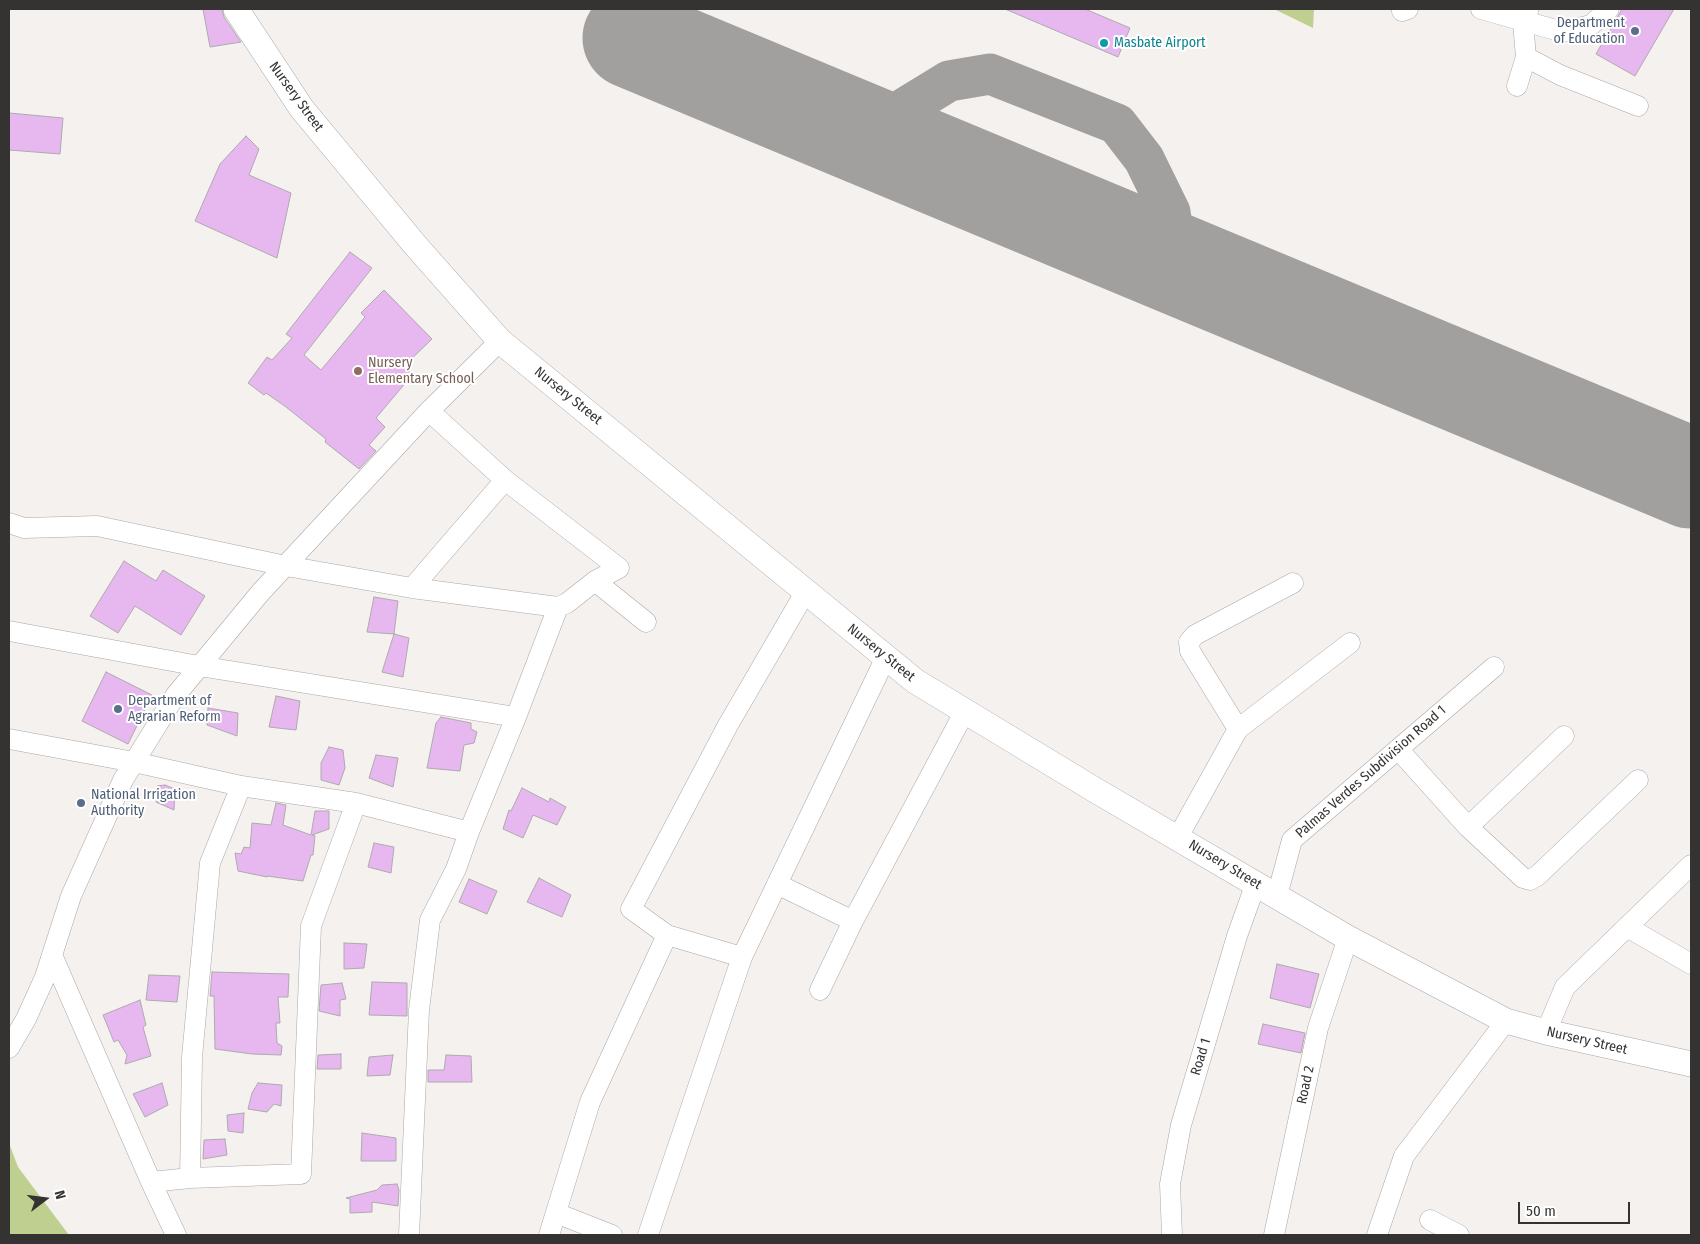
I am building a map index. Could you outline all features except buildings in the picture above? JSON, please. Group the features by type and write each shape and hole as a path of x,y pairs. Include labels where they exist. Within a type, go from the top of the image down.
{"main road":[{"name":"Nursery Street","path":"236,9 302,109 416,246 500,341 914,681 1348,938 1506,1021 1546,1032 1691,1064"}],"street":[{"path":"1481,10 1526,15 1563,32 1591,24 1610,9"},
{"path":"1517,86 1526,57 1526,15"},
{"path":"1526,57 1560,75 1638,106"},
{"path":"9,1048 26,1020 45,977 71,896 123,780 174,696 260,593 430,411 500,341"},
{"path":"9,523 24,528 97,526 286,566 412,588 558,607 567,603 595,581 619,568 506,480 430,411"},
{"path":"412,588 506,480"},
{"path":"595,581 646,622"},
{"path":"1238,729 1190,651 1189,642 1195,635 1293,583"},
{"path":"742,957 667,935 631,909 728,725 806,592"},
{"path":"409,1235 419,1010 430,920 456,869 558,607"},
{"path":"9,631 199,666 516,717"},
{"path":"1178,837 1238,729 1350,643"},
{"path":"648,1235 742,957 886,657"},
{"name":"Palmas Verdes Subdivision Road 1","path":"1277,896 1292,840 1494,667"},
{"path":"820,990 853,921 965,711"},
{"path":"1468,827 1564,736"},
{"path":"9,739 134,762 241,786 356,803 469,832"},
{"path":"1398,749 1468,827 1523,878 1530,880 1537,876 1638,780"},
{"path":"190,1178 192,1058 210,863 241,786"},
{"path":"151,1182 190,1178 301,1174 311,926 356,803"},
{"path":"1546,1032 1565,987 1691,865"},
{"name":"Road 1","path":"1172,1235 1170,1184 1181,1125 1238,936 1256,883"},
{"path":"777,884 853,921"},
{"path":"1627,927 1691,964"},
{"path":"549,1235 590,1102 667,935"},
{"name":"Road 2","path":"1274,1235 1318,1028 1348,938"},
{"path":"52,955 176,1235"},
{"path":"1377,1235 1404,1156 1506,1021"},
{"path":"556,1213 612,1235"},
{"path":"1430,1220 1459,1235"}],"green space":[{"path":"1274,9 1314,9 1313,28"},
{"path":"9,1143 18,1167 69,1235 9,1235"}],"taxiway":[{"path":"903,150 897,133 896,119 900,111 949,81 990,74 1117,124 1144,159 1170,212 1176,254 1182,266"},
{"path":"851,129 900,111"},
{"path":"1134,246 1159,231 1170,212"}],"runway":[{"path":"633,38 1691,478"}],"place":[{"name":"Department of Education","path":"1635,31"},
{"name":"Masbate Airport","path":"1104,43"},
{"name":"Nursery Elementary School","path":"358,371"},
{"name":"Department of Agrarian Reform","path":"118,709"},
{"name":"National Irrigation Authority","path":"81,803"}]}
